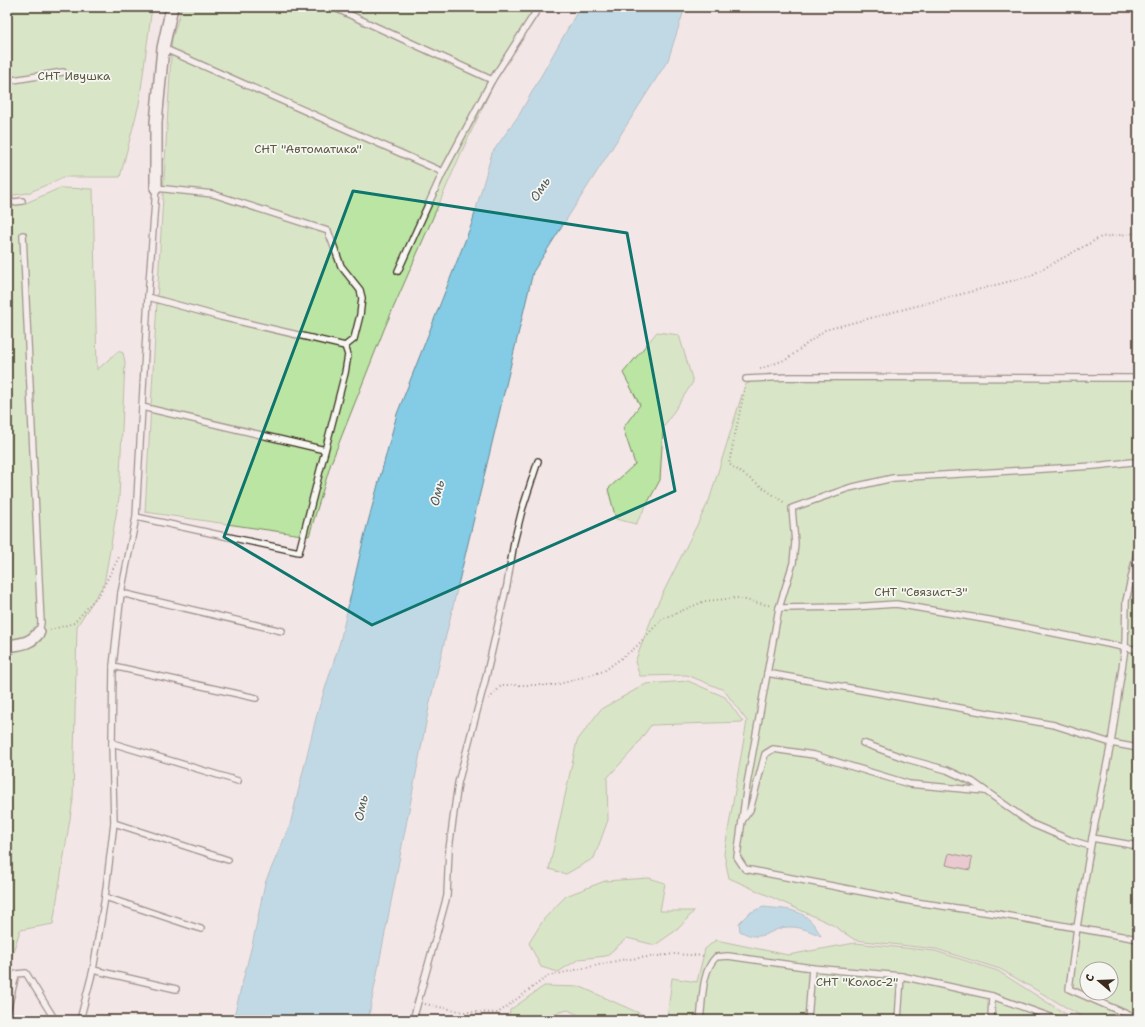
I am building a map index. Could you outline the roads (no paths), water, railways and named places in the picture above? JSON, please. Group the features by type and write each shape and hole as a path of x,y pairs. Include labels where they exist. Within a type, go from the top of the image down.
{"street":[{"path":"156,188 156,122 163,48 172,7"},
{"path":"7,646 28,642 35,638 39,632"}],"lane":[{"path":"333,7 492,80"},
{"path":"398,272 443,172 492,80 539,7"},
{"path":"163,48 443,172"},
{"path":"7,81 63,72"},
{"path":"80,1020 93,970 105,897 114,823 112,743 113,666 121,593 136,517 148,297 156,188 214,194 328,230 341,266 360,290 362,298 360,315 354,339 345,346"},
{"path":"7,203 22,200"},
{"path":"23,235 41,623 39,632"},
{"path":"148,297 221,317 345,346"},
{"path":"136,517 299,552 345,373 348,355 345,346"},
{"path":"746,379 790,377 1138,378"},
{"path":"142,407 325,450"},
{"path":"412,1020 447,896 449,849 457,790 507,585 514,542 522,510 538,461"},
{"path":"1138,464 1132,462 893,478 848,488 792,508 795,543 793,563 779,608 747,784 737,857 744,869 915,902 1138,938"},
{"path":"1138,548 1137,560 1126,602 1125,648 1111,743 1090,846 1069,989 1138,1019"},
{"path":"121,593 282,631"},
{"path":"779,608 853,607 896,604 989,620 1138,650"},
{"path":"113,666 256,698"},
{"path":"767,673 1054,725 1111,743 1138,748"},
{"path":"112,743 238,781"},
{"path":"863,743 907,759 947,770 973,782 1032,824 1070,840 1090,846"},
{"path":"742,821 750,810 765,754 773,749 814,756 909,784 985,791"},
{"path":"114,823 228,860"},
{"path":"1092,838 1138,846"},
{"path":"105,897 201,929"},
{"path":"700,1020 706,978 710,964 716,957 728,956 812,968 901,976 992,996 1060,1020"},
{"path":"808,1020 812,968"},
{"path":"93,970 176,989"},
{"path":"7,1012 16,974 26,973 55,1020"},
{"path":"898,1020 901,976"},
{"path":"991,1020 992,996"}],"water":[{"name":"Омь","path":"580,7 685,7 668,60 533,272 430,702 368,1020 233,1020 253,941 265,883 290,825 317,714 340,642 364,537 397,414 472,223 492,153 519,115"},
{"path":"763,907 790,910 804,915 810,920 821,936 795,927 784,927 762,936 749,935 740,931 739,923 749,913"}],"park label":[{"name":"СНТ Ивушка","path":"74,76"},
{"name":"СНТ \"Автоматика\"","path":"308,149"},
{"name":"СНТ \"Связист-3\"","path":"921,592"},
{"name":"СНТ \"Колос-2\"","path":"857,982"}]}
